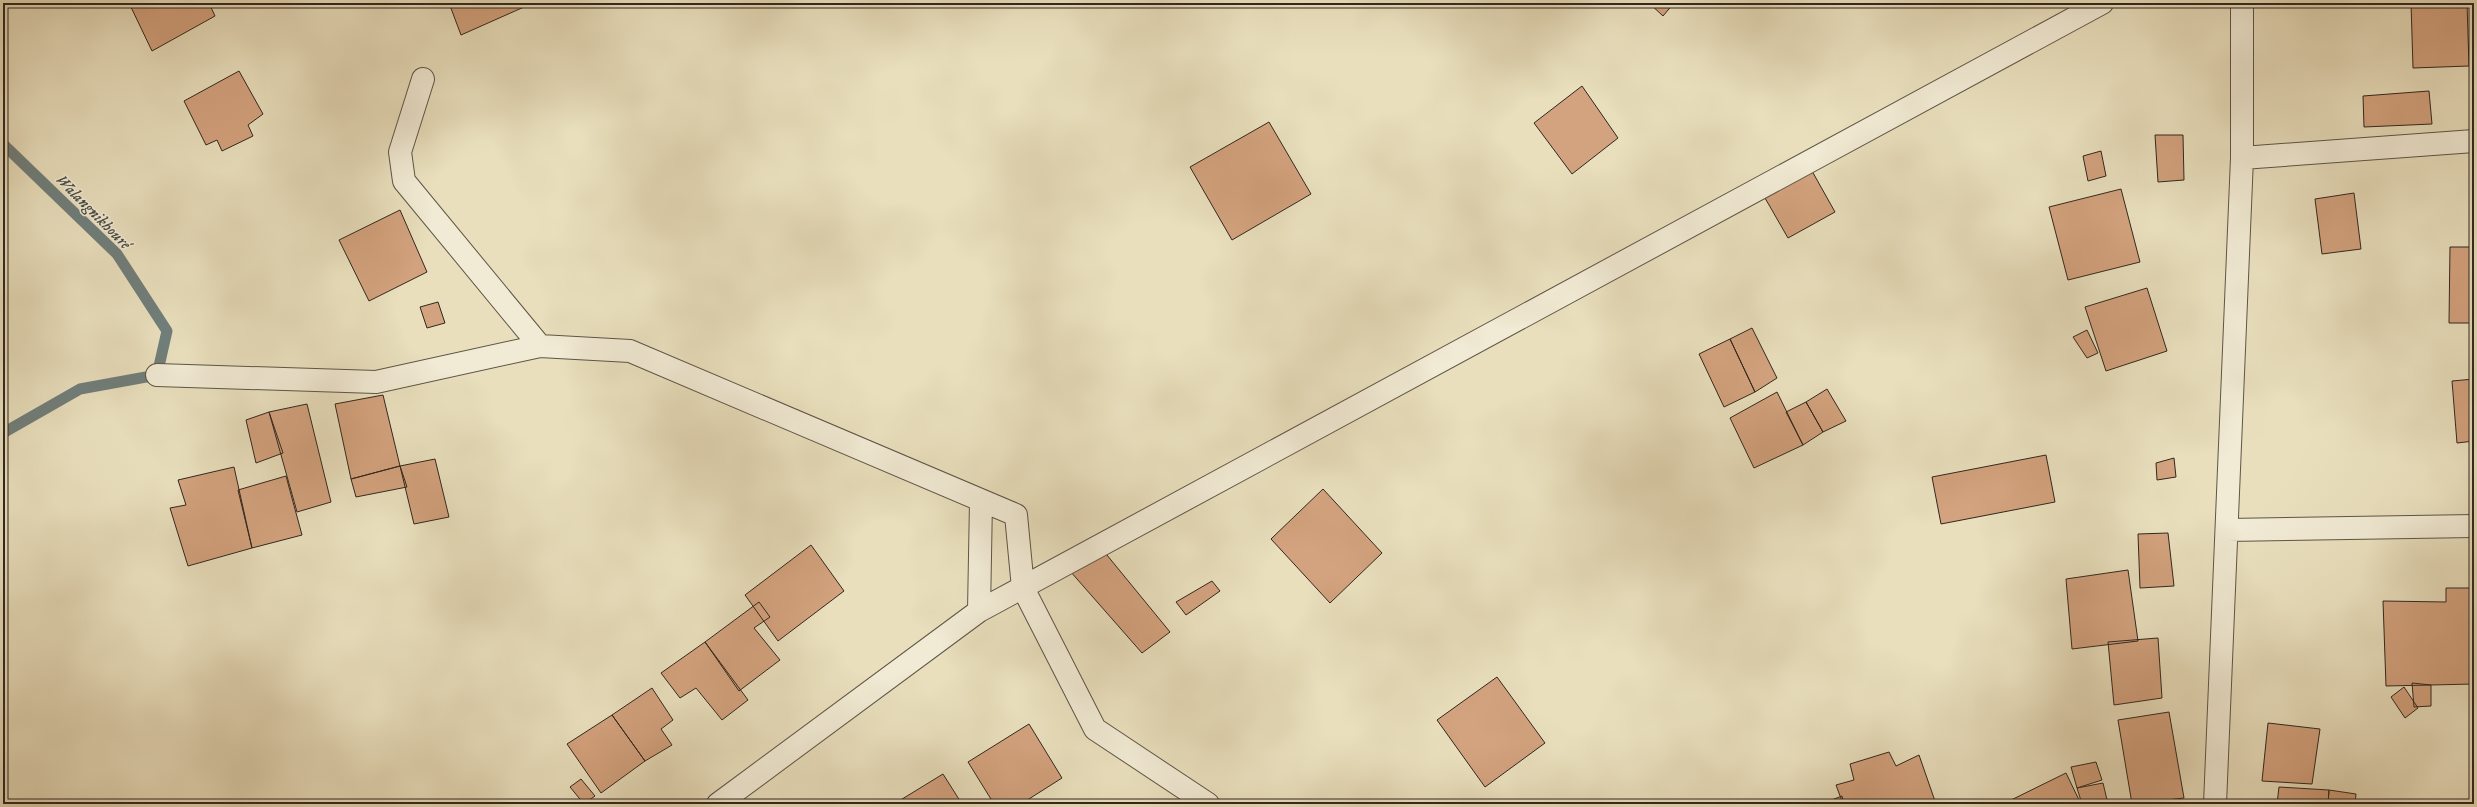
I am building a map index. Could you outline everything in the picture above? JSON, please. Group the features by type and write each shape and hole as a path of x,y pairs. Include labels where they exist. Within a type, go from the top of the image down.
{"street":[{"path":"718,804 980,611 2102,3"},
{"path":"2215,804 2242,158 2242,3"},
{"path":"424,79 400,152 404,181 540,346"},
{"path":"2242,158 2474,141"},
{"path":"157,375 376,382 540,346 630,351 1016,515 1023,588 1095,729 1208,804"},
{"path":"980,611 981,501"},
{"path":"2227,530 2474,526"}],"building":[{"path":"129,3 209,3 215,16 152,51"},
{"path":"449,3 533,3 461,35"},
{"path":"543,3 554,3 545,7"},
{"path":"1649,3 1674,3 1663,16"},
{"path":"2411,3 2467,3 2469,66 2413,68"},
{"path":"239,71 263,114 248,125 253,136 222,151 217,140 206,145 184,101"},
{"path":"1582,86 1618,138 1572,174 1534,123"},
{"path":"2429,91 2432,124 2364,127 2363,96"},
{"path":"1269,122 1311,194 1232,240 1190,167"},
{"path":"2155,135 2183,135 2184,180 2158,182"},
{"path":"2101,151 2106,176 2088,181 2083,156"},
{"path":"1812,171 1835,212 1788,238 1765,198"},
{"path":"2121,189 2140,262 2068,280 2049,207"},
{"path":"2354,193 2361,249 2322,254 2315,199"},
{"path":"400,210 427,272 369,301 339,240"},
{"path":"2450,247 2474,247 2474,323 2449,323"},
{"path":"2147,288 2167,351 2106,371 2085,307"},
{"path":"438,302 445,323 427,328 420,307"},
{"path":"1752,328 1777,378 1755,392 1730,339"},
{"path":"2087,330 2098,353 2087,358 2073,337"},
{"path":"1730,339 1755,392 1724,407 1699,354"},
{"path":"2474,379 2474,441 2457,443 2452,381"},
{"path":"1827,389 1846,421 1823,432 1806,402"},
{"path":"1777,392 1803,445 1754,468 1730,418"},
{"path":"383,395 400,466 351,479 335,404"},
{"path":"1806,402 1823,432 1803,445 1786,412"},
{"path":"307,404 331,502 297,512 269,412"},
{"path":"269,412 283,453 256,463 246,420"},
{"path":"2046,455 2055,502 1941,524 1932,477"},
{"path":"2174,458 2176,477 2157,480 2156,463"},
{"path":"435,459 449,517 414,524 400,466"},
{"path":"400,466 407,487 356,497 351,479"},
{"path":"234,467 252,548 188,566 170,508 186,505 178,480"},
{"path":"286,476 302,535 252,548 238,490"},
{"path":"1323,489 1382,553 1330,603 1271,539"},
{"path":"2168,533 2174,586 2140,588 2138,534"},
{"path":"811,545 844,591 778,641 745,595"},
{"path":"1102,549 1170,632 1142,653 1070,571"},
{"path":"2128,570 2138,641 2072,649 2066,579"},
{"path":"1212,581 1220,591 1186,615 1176,602"},
{"path":"2446,588 2474,588 2474,684 2386,686 2383,601 2446,602"},
{"path":"759,602 770,617 754,628 780,660 739,691 705,642"},
{"path":"2158,638 2162,698 2114,705 2108,642"},
{"path":"705,642 748,700 722,720 696,688 680,698 661,673"},
{"path":"1497,677 1545,743 1485,787 1437,720"},
{"path":"2412,683 2431,685 2431,706 2414,707"},
{"path":"2404,687 2418,708 2405,718 2391,697"},
{"path":"652,688 673,720 661,729 672,745 645,761 612,715"},
{"path":"2169,712 2184,798 2132,804 2118,720"},
{"path":"612,715 645,761 601,793 567,744"},
{"path":"2268,723 2320,729 2312,784 2262,781"},
{"path":"1029,724 1062,778 1021,804 994,804 968,762"},
{"path":"1889,752 1896,766 1919,755 1936,804 1843,804 1836,785 1854,780 1850,764"},
{"path":"2096,762 2102,780 2077,788 2071,767"},
{"path":"2066,773 2081,804 2003,804"},
{"path":"943,774 962,804 894,804"},
{"path":"581,779 595,796 584,804 570,787"},
{"path":"2103,783 2108,804 2082,804 2077,788"},
{"path":"2279,787 2329,790 2328,804 2277,804"},
{"path":"2329,790 2356,794 2355,804 2328,804"},
{"path":"1842,796 1844,804 1821,804"}],"waterway":[{"name":"Walangnikhouré","path":"3,144 117,254 167,331 157,375 80,389 3,433"}]}
